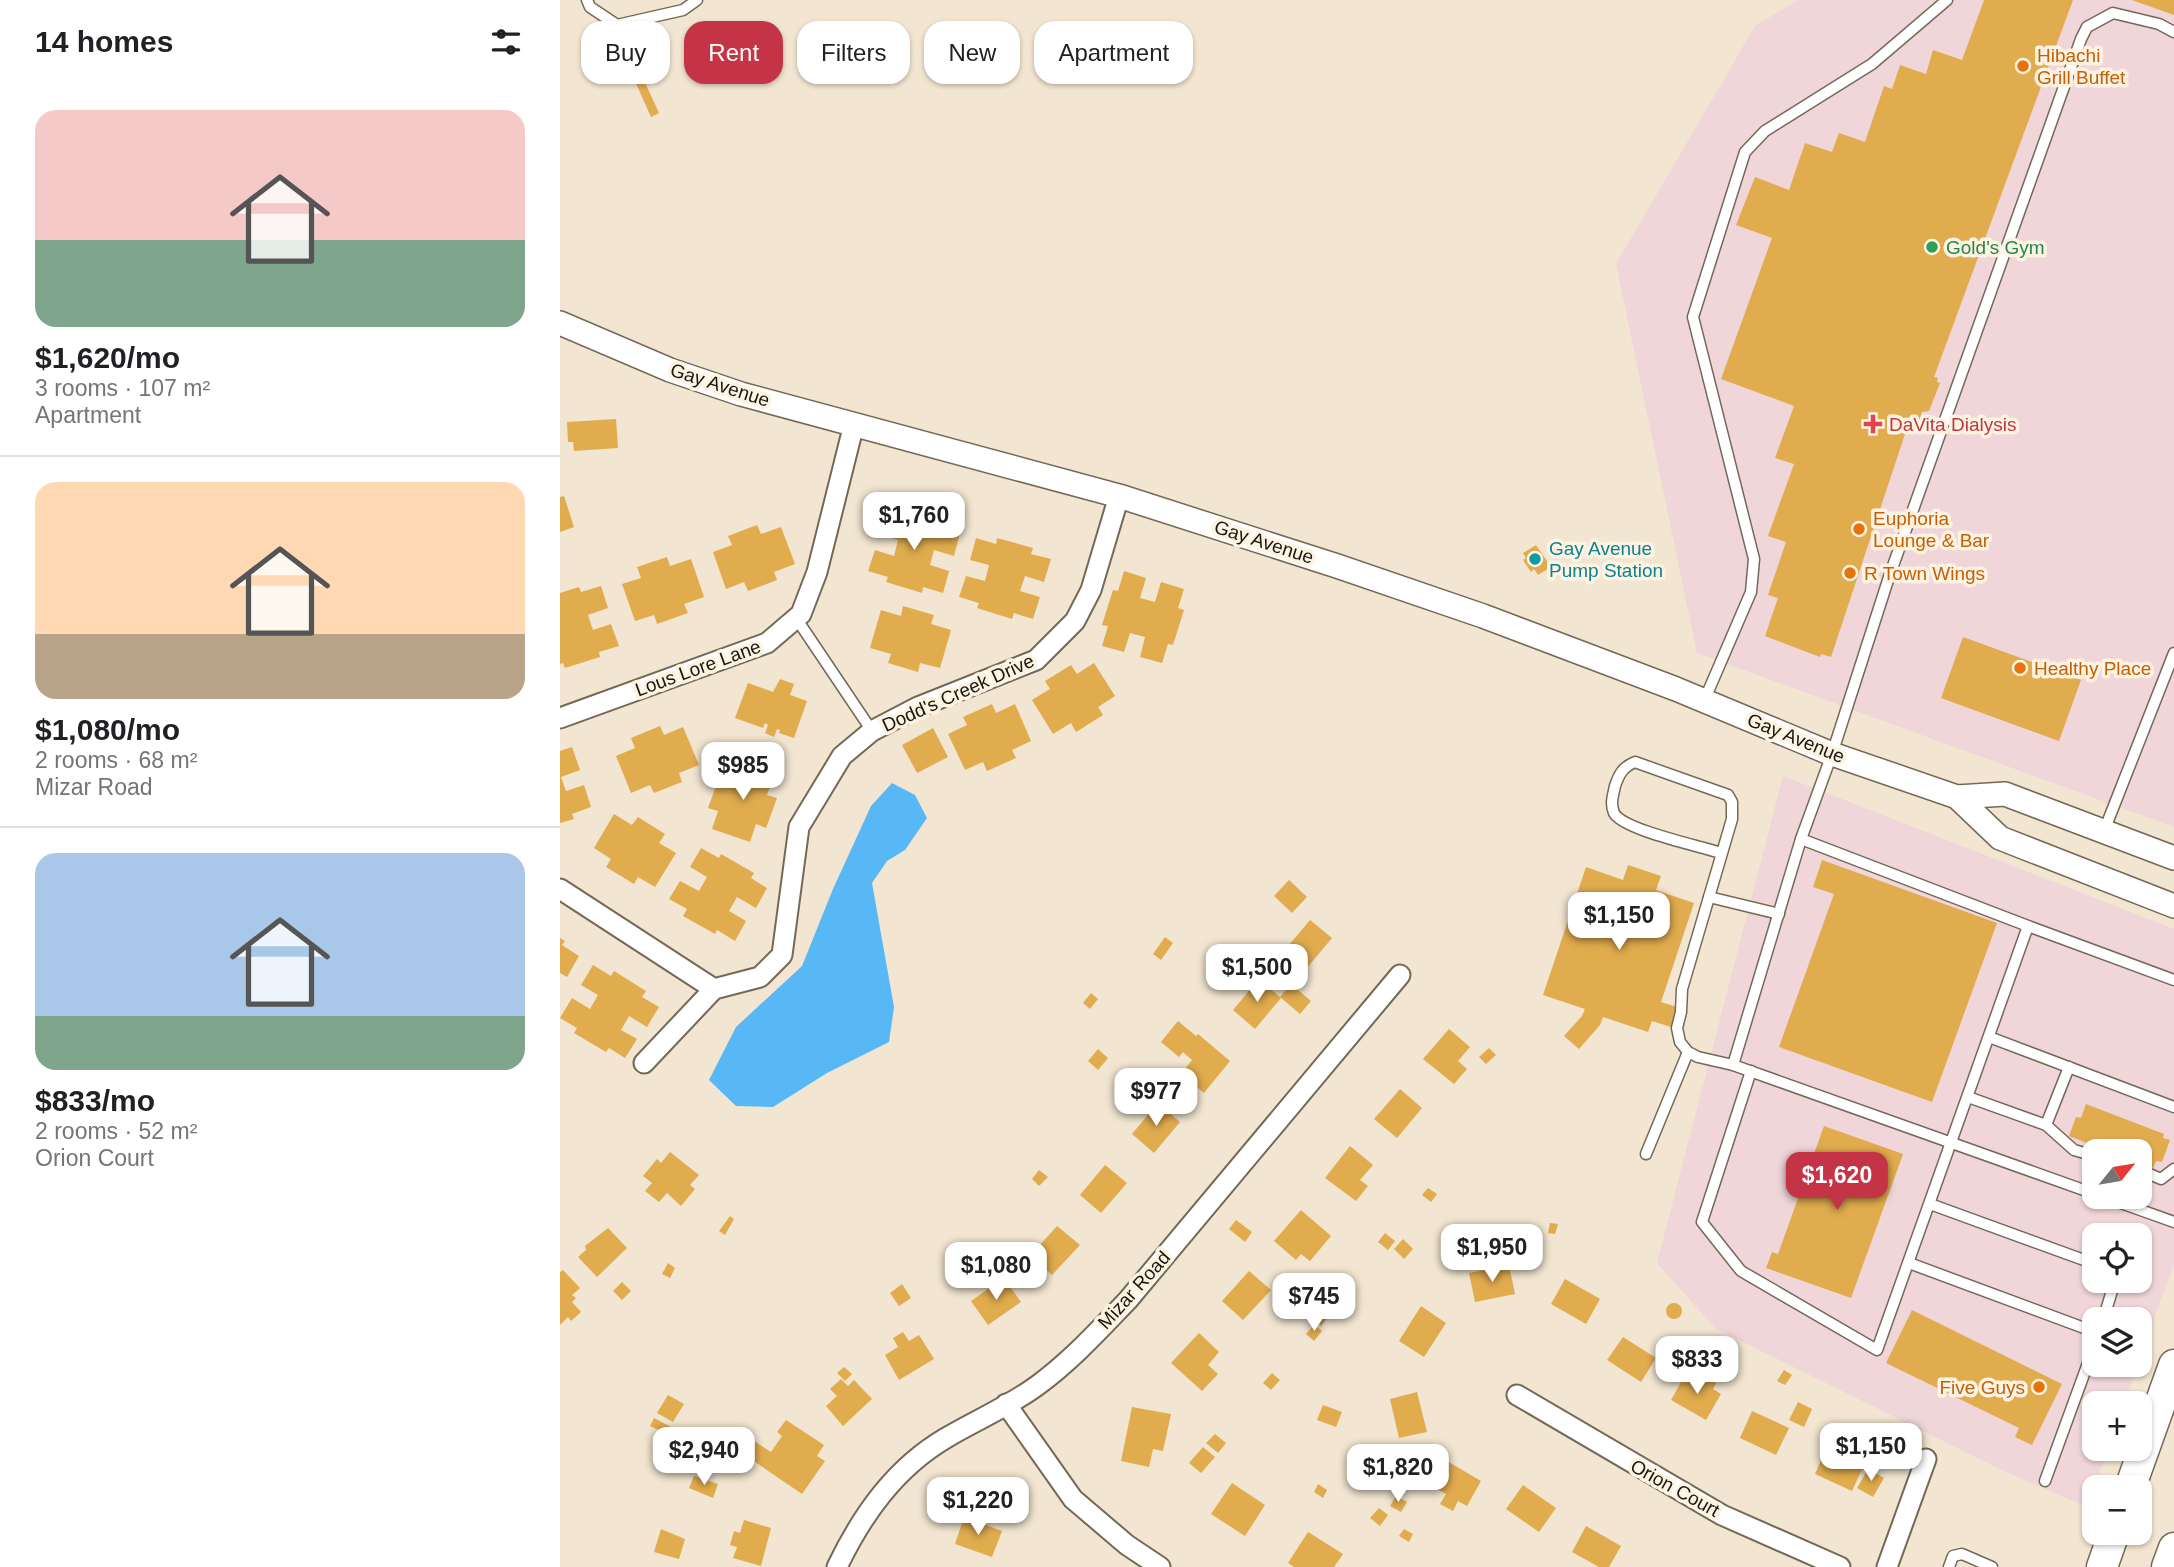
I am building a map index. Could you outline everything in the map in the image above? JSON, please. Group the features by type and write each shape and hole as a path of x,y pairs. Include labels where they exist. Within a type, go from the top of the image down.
{"main road":[{"path":"2135,1475 2174,1365"},
{"path":"2102,1567 2110,1545"},
{"path":"2167,1567 2174,1548"}],"street":[{"name":"Gay Avenue","path":"560,323 670,370 741,394 1119,496 1337,566 1483,616 1704,701 1832,754 1957,797 2006,794 2174,858"},
{"name":"Lous Lore Lane","path":"560,719 767,643 801,614 817,572 854,424"},
{"name":"Dodd's Creek Drive","path":"714,989 760,977 782,955 799,827 842,756 872,731 918,706 1036,660 1075,621 1091,590 1119,496"},
{"name":"Gay Avenue","path":"1957,797 2000,838 2174,906"},
{"path":"560,889 714,989 645,1063"},
{"name":"Mizar Road","path":"837,1567 873,1504 904,1468 944,1439 1038,1385 1128,1300 1400,975"},
{"name":"Orion Court","path":"1517,1395 1722,1515 1840,1567"},
{"path":"1006,1404 1073,1499 1127,1545 1160,1567"},
{"path":"1887,1567 1926,1459"}],"lane":[{"path":"587,0 590,7 617,24 683,10 697,0"},
{"path":"1704,701 1751,592 1754,559 1693,317 1745,152 1765,131 1872,64 1947,0"},
{"path":"1733,1065 1801,839 1832,754 1889,577 2087,27 2113,13 2159,24 2174,32"},
{"path":"796,618 872,731"},
{"path":"2104,831 2174,653"},
{"path":"1721,852 1628,825 1615,815 1611,803 1619,775 1627,765 1635,762 1728,796 1732,802 1732,819 1682,989 1677,1028 1679,1042 1688,1052 1751,1071 2082,1189"},
{"path":"1801,839 2174,980"},
{"path":"1709,897 1779,914"},
{"path":"1751,1071 1702,1222 1741,1271 1877,1350 2028,926"},
{"path":"1989,1037 2174,1107"},
{"path":"1647,1154 1688,1052"},
{"path":"2046,1125 2069,1067"},
{"path":"1968,1097 2046,1125 2074,1150 2082,1152"},
{"path":"2152,1175 2161,1179 2174,1169"},
{"path":"1930,1204 2082,1259"},
{"path":"2138,1209 2174,1222"},
{"path":"1909,1263 2082,1327"},
{"path":"2045,1480 2083,1377"},
{"path":"1949,1567 1952,1556 1962,1555 1992,1567"}],"shaded area":[{"path":"1798,0 2174,0 2174,827 1697,653 1616,264 1755,26"},
{"path":"1783,776 2174,929 2174,1264 2152,1325 2152,1307 2082,1307 2082,1377 2134,1377 2128,1391 2082,1391 2082,1461 2104,1461 2099,1475 2082,1475 2082,1505 2006,1472 1715,1328 1657,1263"}],"water":[{"path":"892,783 915,795 927,818 905,850 887,861 872,883 894,1007 889,1042 827,1073 773,1107 736,1106 709,1080 736,1027 802,966 871,806"}],"building":[{"path":"1984,0 2073,0 1934,377 1938,378 1937,382 1940,383 1929,411 1922,412 1918,424 1909,422 1831,657 1821,654 1820,657 1765,636 1778,598 1768,595 1786,542 1768,536 1794,464 1775,458 1794,406 1721,379 1772,238 1736,225 1755,177 1789,190 1805,143 1832,152 1839,133 1865,142 1884,86 1892,89 1900,65 1926,74 1933,50 1962,60"},
{"path":"2132,0 2174,0 2174,15"},
{"path":"636,84 646,84 659,113 651,117"},
{"path":"616,419 618,448 574,451 573,442 568,442 567,422"},
{"path":"564,496 574,527 560,532 560,497"},
{"path":"886,512 905,518 907,512 942,522 940,528 960,533 954,556 934,550 930,565 949,571 943,593 923,587 922,593 886,582 888,577 868,571 875,550 894,556 898,540 879,534"},
{"path":"757,525 761,534 781,527 795,564 774,572 777,580 748,591 744,582 726,589 713,552 732,545 728,536"},
{"path":"976,538 996,544 997,538 1033,548 1031,554 1051,559 1044,582 1025,576 1020,591 1040,597 1033,619 1014,613 1012,619 977,608 979,603 959,597 966,576 985,581 989,565 970,560"},
{"name":"Gay Avenue Pump Station","path":"1536,545 1551,567 1538,575 1534,569 1531,572 1523,560 1526,558 1523,553"},
{"path":"667,557 670,566 691,559 704,597 684,604 688,613 657,624 654,615 635,621 622,584 641,578 637,567"},
{"path":"1124,571 1146,578 1140,598 1155,602 1161,582 1184,589 1178,608 1184,610 1173,645 1168,644 1162,663 1140,657 1145,637 1130,633 1124,652 1102,646 1108,626 1102,625 1113,590 1118,591"},
{"path":"601,586 608,608 588,615 593,630 611,624 619,646 599,652 600,657 565,668 563,663 560,664 560,593 579,587 581,592"},
{"path":"903,606 934,615 931,624 951,630 940,668 920,663 918,672 888,663 891,654 870,648 881,610 901,616"},
{"path":"1963,637 2081,680 2059,741 1941,698"},
{"path":"1094,663 1115,696 1098,707 1103,715 1076,732 1071,723 1053,734 1032,700 1050,689 1045,681 1071,665 1077,674"},
{"path":"780,679 794,684 790,695 807,701 794,738 779,733 780,730 777,729 774,737 765,733 768,725 765,723 763,728 735,718 748,683 773,692"},
{"path":"992,704 996,713 1015,704 1031,741 1012,750 1016,758 987,771 983,762 965,770 948,734 967,725 963,717"},
{"path":"660,726 664,735 683,727 699,765 679,773 682,782 654,793 650,785 631,793 616,756 635,748 631,738"},
{"path":"933,728 948,757 917,773 902,745"},
{"path":"572,747 580,770 561,777 566,791 584,785 591,807 572,814 574,819 560,823 560,751"},
{"path":"736,761 774,775 767,795 777,798 766,828 756,824 750,842 712,829 718,811 708,808 719,778 729,781"},
{"path":"614,814 632,825 638,817 665,834 659,843 676,853 655,887 638,877 634,884 606,867 611,859 594,848"},
{"path":"701,848 719,858 721,854 754,873 751,878 767,888 756,908 737,897 729,911 746,921 735,941 717,930 715,934 683,916 687,909 669,899 680,881 699,891 707,877 690,867"},
{"path":"1822,860 1997,923 1932,1102 1779,1047 1834,894 1813,887"},
{"path":"1628,865 1661,876 1656,890 1694,903 1661,1002 1677,1007 1671,1027 1652,1021 1648,1032 1603,1017 1600,1025 1579,1049 1564,1036 1585,1009 1543,995 1586,867 1623,880"},
{"path":"1289,880 1307,897 1292,913 1274,896"},
{"path":"1310,920 1332,938 1306,969 1284,951"},
{"path":"1165,937 1173,943 1161,960 1153,954"},
{"path":"560,938 565,941 562,945 579,956 567,977 560,973"},
{"path":"593,965 611,976 614,971 646,991 642,997 659,1007 647,1027 629,1016 621,1030 637,1039 625,1058 609,1048 606,1052 574,1033 577,1028 560,1018 572,998 590,1009 598,995 581,985"},
{"path":"1259,979 1281,998 1255,1029 1233,1010"},
{"path":"1291,984 1311,1001 1300,1014 1280,997"},
{"path":"1091,993 1098,999 1090,1009 1083,1003"},
{"path":"1178,1021 1230,1061 1204,1093 1181,1074 1192,1060 1183,1052 1179,1057 1161,1042"},
{"path":"1449,1029 1470,1047 1458,1061 1467,1069 1454,1084 1423,1059"},
{"path":"1489,1048 1496,1055 1486,1064 1479,1057"},
{"path":"1098,1049 1108,1058 1098,1070 1088,1061"},
{"path":"1400,1089 1422,1108 1397,1138 1374,1119"},
{"path":"1158,1103 1180,1122 1154,1153 1132,1134"},
{"path":"2086,1104 2164,1134 2163,1138 2170,1140 2162,1162 2156,1161 2152,1168 2152,1139 2082,1141 2069,1136 2076,1117 2081,1118"},
{"path":"1824,1126 1903,1154 1851,1298 1766,1268 1772,1252 1778,1254"},
{"path":"1350,1146 1373,1165 1360,1180 1368,1186 1356,1201 1325,1178"},
{"path":"670,1152 699,1175 690,1185 695,1189 681,1206 667,1193 659,1202 645,1191 652,1183 643,1176 657,1159 661,1163"},
{"path":"1105,1165 1127,1183 1101,1213 1080,1195"},
{"path":"1039,1170 1048,1177 1039,1186 1032,1179"},
{"path":"1428,1188 1437,1194 1431,1202 1422,1195"},
{"path":"1301,1210 1331,1236 1310,1261 1301,1254 1296,1260 1274,1241"},
{"path":"730,1216 734,1219 725,1235 719,1231"},
{"path":"1236,1220 1252,1232 1245,1242 1229,1229"},
{"path":"1550,1223 1558,1224 1555,1234 1548,1233"},
{"path":"1057,1226 1080,1245 1052,1275 1030,1256"},
{"path":"608,1228 627,1248 597,1277 578,1257 586,1250 585,1246"},
{"path":"1385,1233 1395,1241 1388,1250 1378,1242"},
{"path":"1403,1239 1413,1249 1404,1259 1394,1249"},
{"path":"668,1263 675,1268 670,1278 662,1274"},
{"path":"1509,1265 1515,1294 1475,1302 1469,1273"},
{"path":"563,1270 580,1288 572,1295 576,1298 572,1302 581,1312 571,1321 568,1317 560,1325 560,1272"},
{"path":"1249,1271 1271,1290 1243,1320 1222,1301"},
{"path":"1004,1278 1021,1302 988,1325 971,1301"},
{"path":"1565,1279 1600,1299 1586,1324 1551,1304"},
{"path":"622,1282 631,1291 622,1300 613,1291"},
{"path":"902,1284 911,1298 899,1306 890,1293"},
{"path":"1344,1285 1354,1293 1348,1301 1338,1293"},
{"path":"1674,1303 1682,1311 1674,1319 1666,1311"},
{"path":"1421,1306 1446,1323 1424,1357 1399,1341"},
{"path":"1322,1308 1330,1315 1321,1326 1313,1319"},
{"path":"1912,1310 2062,1384 2032,1445 2015,1437 2019,1428 1886,1363"},
{"path":"1314,1325 1322,1331 1314,1341 1306,1334"},
{"path":"903,1332 909,1341 919,1335 934,1359 899,1380 885,1355 898,1347 893,1338"},
{"path":"1199,1333 1219,1352 1208,1365 1218,1374 1202,1391 1171,1363"},
{"path":"1623,1337 1656,1358 1641,1382 1607,1360"},
{"path":"844,1367 852,1374 845,1381 837,1373"},
{"path":"1784,1370 1792,1375 1785,1385 1777,1381"},
{"path":"1272,1373 1280,1380 1271,1390 1263,1383"},
{"path":"1685,1375 1699,1383 1703,1375 1716,1383 1713,1389 1721,1394 1706,1420 1671,1400"},
{"path":"841,1379 848,1386 854,1380 872,1399 843,1426 826,1406 837,1396 830,1389"},
{"path":"1417,1392 1427,1432 1399,1438 1390,1399"},
{"path":"668,1395 684,1404 673,1422 657,1413"},
{"path":"1798,1402 1812,1409 1804,1427 1789,1420"},
{"path":"1323,1405 1342,1412 1336,1427 1317,1420"},
{"path":"1132,1407 1171,1414 1163,1451 1153,1449 1149,1467 1121,1461"},
{"path":"1752,1411 1789,1428 1776,1455 1740,1438"},
{"path":"654,1418 671,1427 667,1434 650,1426"},
{"path":"786,1420 824,1445 817,1456 825,1461 802,1494 745,1455 754,1441 771,1452 782,1436 777,1432"},
{"path":"1215,1434 1226,1443 1218,1453 1206,1443"},
{"path":"1203,1447 1215,1457 1201,1473 1189,1463"},
{"path":"1827,1447 1846,1456 1849,1450 1858,1455 1855,1461 1864,1465 1852,1491 1815,1474"},
{"path":"1386,1460 1396,1471 1387,1477 1379,1466"},
{"path":"1447,1461 1481,1481 1467,1506 1458,1501 1453,1511 1440,1504 1446,1494 1433,1487"},
{"path":"1868,1469 1884,1478 1873,1497 1857,1488"},
{"path":"694,1476 718,1484 713,1498 689,1488"},
{"path":"1232,1483 1265,1505 1245,1536 1211,1514"},
{"path":"1318,1484 1327,1490 1323,1498 1314,1492"},
{"path":"1523,1485 1556,1508 1539,1532 1506,1509"},
{"path":"1396,1496 1407,1502 1401,1512 1390,1506"},
{"path":"1379,1508 1388,1515 1380,1526 1370,1518"},
{"path":"964,1517 1002,1531 992,1557 955,1544"},
{"path":"744,1520 771,1528 761,1566 733,1558 737,1547 730,1545 734,1531 740,1533"},
{"path":"1586,1526 1621,1546 1609,1567 1599,1567 1572,1552"},
{"path":"661,1529 685,1539 679,1559 654,1552"},
{"path":"1404,1529 1413,1534 1409,1542 1399,1536"},
{"path":"1308,1532 1343,1554 1334,1567 1294,1567 1288,1563"}],"place":[{"name":"Hibachi Grill Buffet","path":"2023,66"},
{"name":"Gold's Gym","path":"1932,247"},
{"name":"DaVita Dialysis","path":"1873,424"},
{"name":"Euphoria Lounge & Bar","path":"1859,529"},
{"name":"Gay Avenue Pump Station","path":"1535,559"},
{"name":"R Town Wings","path":"1850,573"},
{"name":"Healthy Place","path":"2020,668"},
{"name":"Five Guys","path":"2039,1387"}]}
